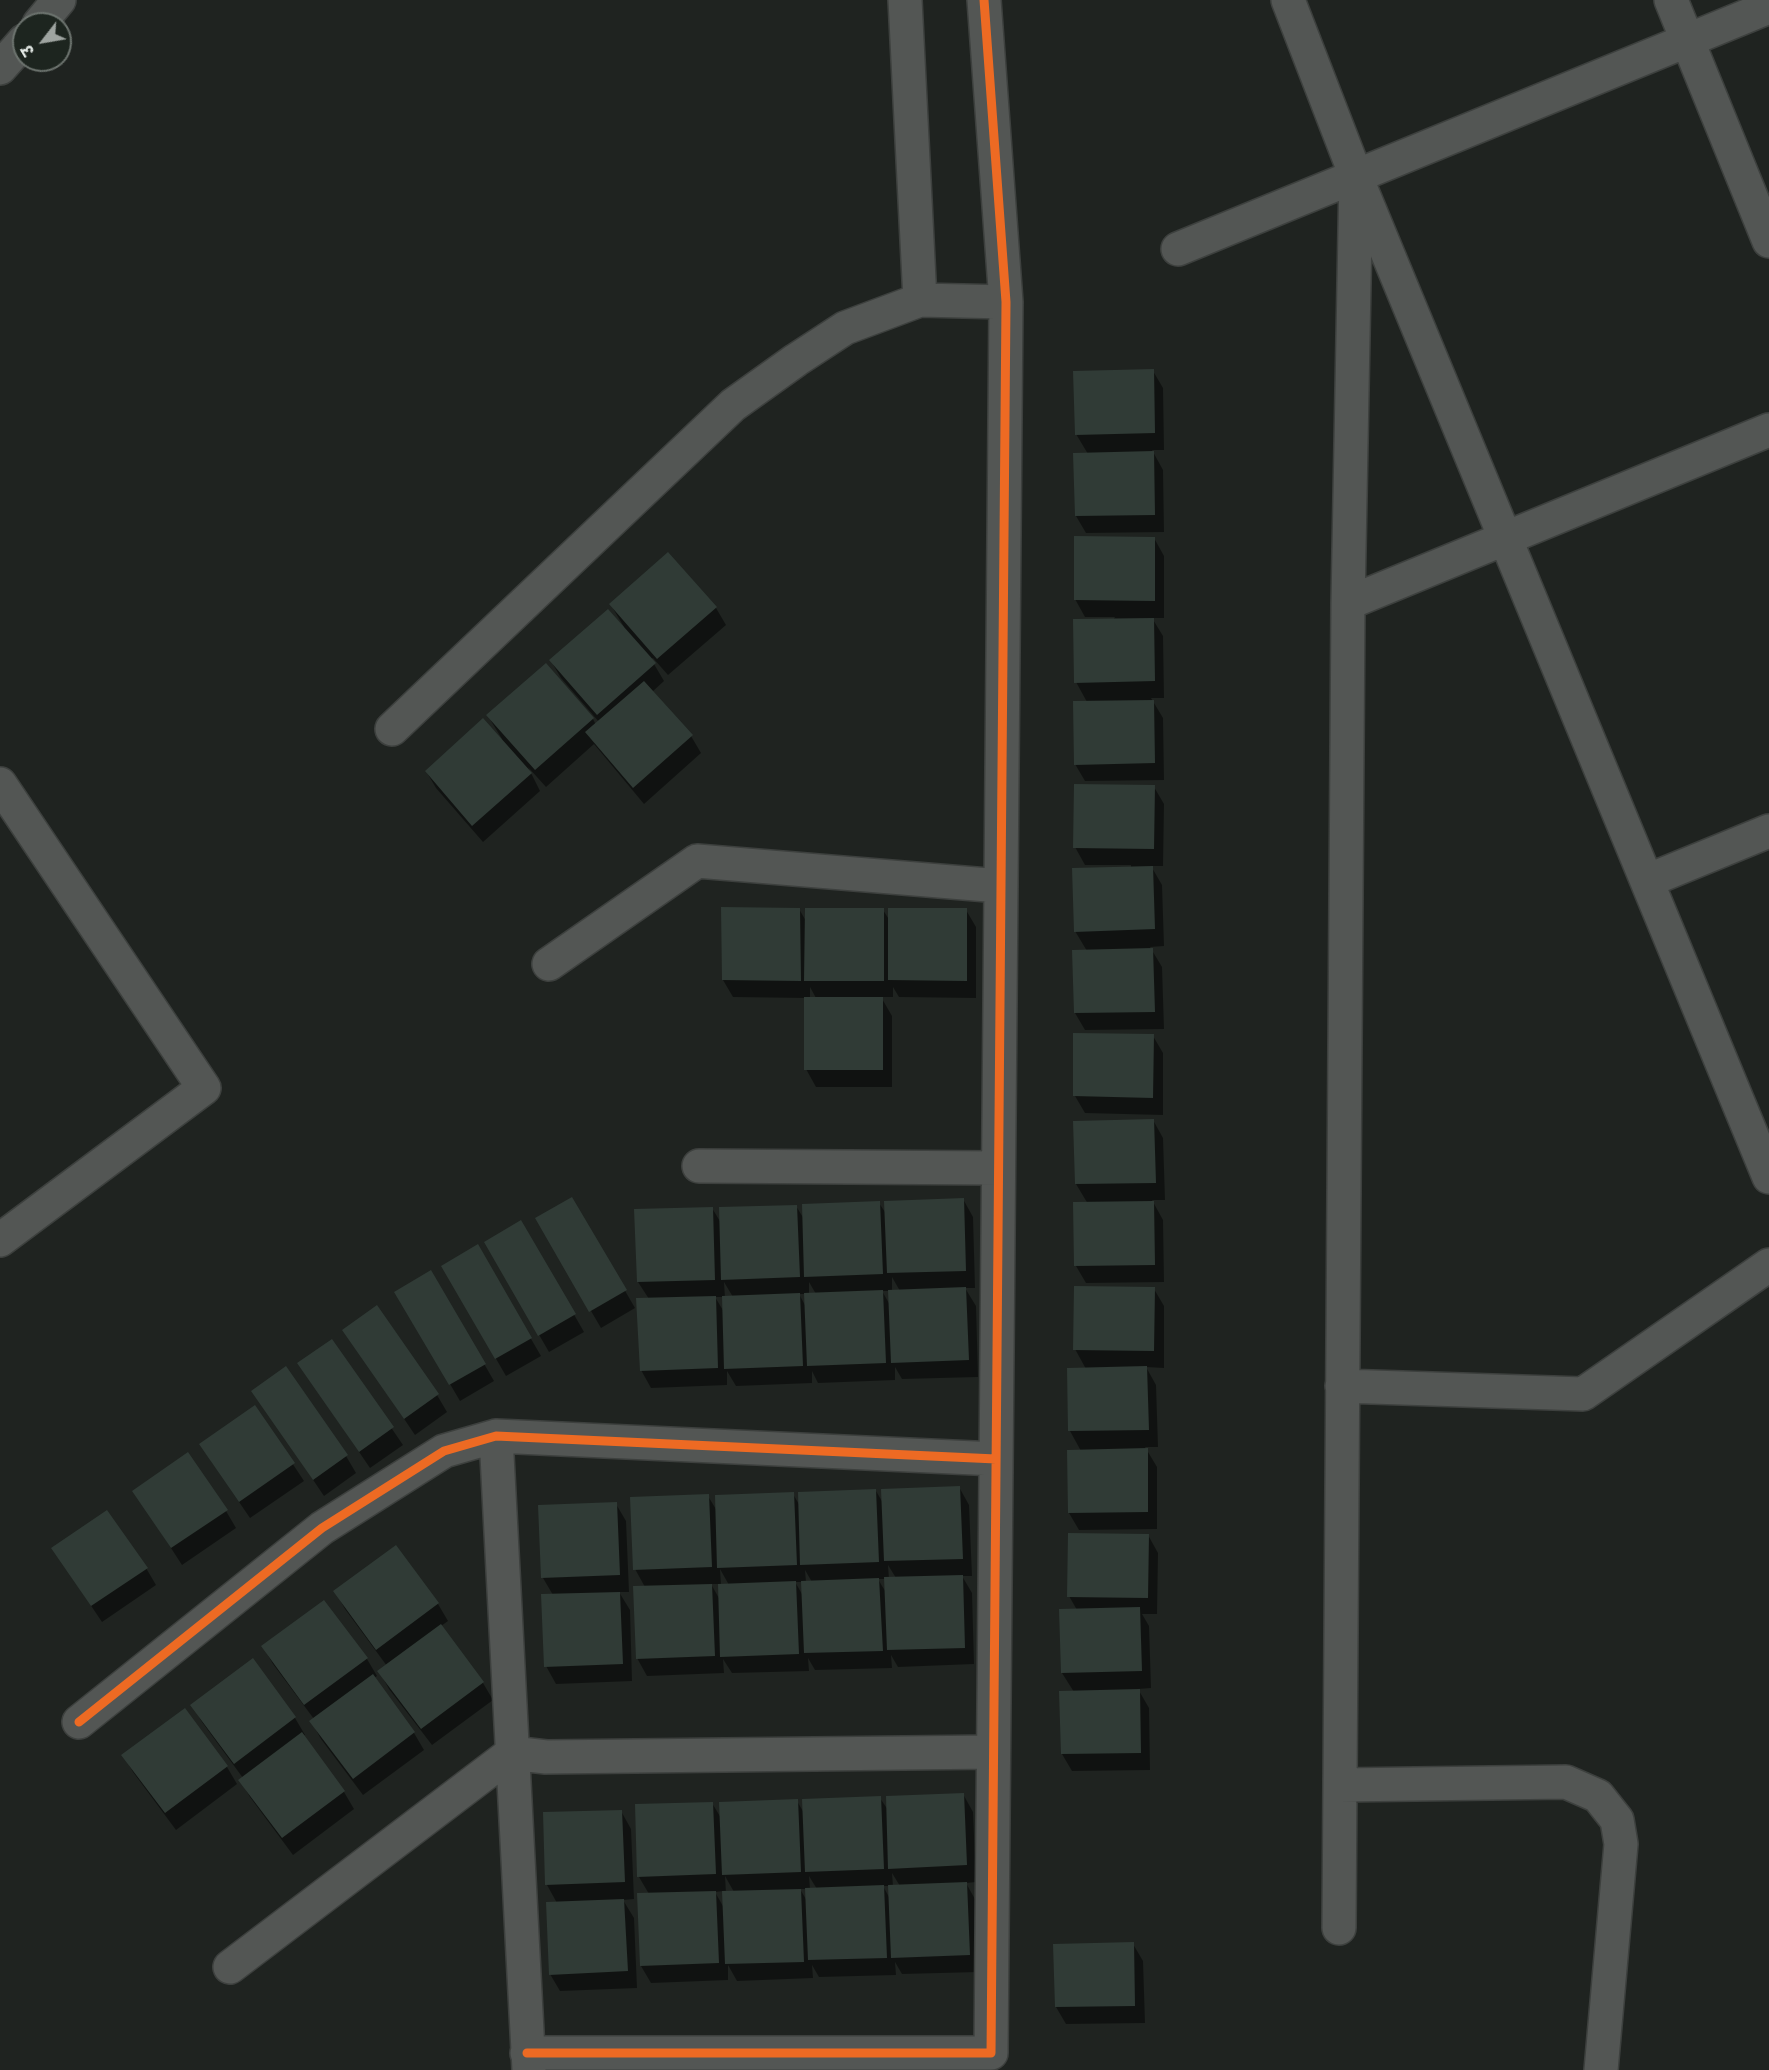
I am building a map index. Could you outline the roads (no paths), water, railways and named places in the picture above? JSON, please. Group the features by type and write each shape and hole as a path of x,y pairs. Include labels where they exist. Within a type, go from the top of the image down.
{"street":[{"path":"49,12 59,0"},
{"path":"905,0 920,300"},
{"path":"496,1436 528,2062 991,2053 1006,302 984,0"},
{"path":"1288,0 1356,176 1769,1177"},
{"path":"1671,0 1769,241"},
{"path":"1178,249 1769,7"},
{"path":"0,68 12,54"},
{"path":"1339,1928 1348,603 1356,176"},
{"path":"392,729 733,405 795,360 845,328 920,300 1006,302"},
{"path":"1348,603 1769,430"},
{"path":"0,784 204,1088 0,1240"},
{"path":"1647,881 1769,831"},
{"path":"549,964 696,861 1000,886"},
{"path":"699,1166 998,1168"},
{"path":"1342,1386 1583,1394 1769,1265"},
{"path":"79,1722 322,1528 444,1451 496,1436 996,1460"},
{"path":"230,1967 512,1754 546,1757 993,1752"},
{"path":"1340,1785 1566,1782 1598,1796 1617,1820 1621,1844 1601,2070"}]}
